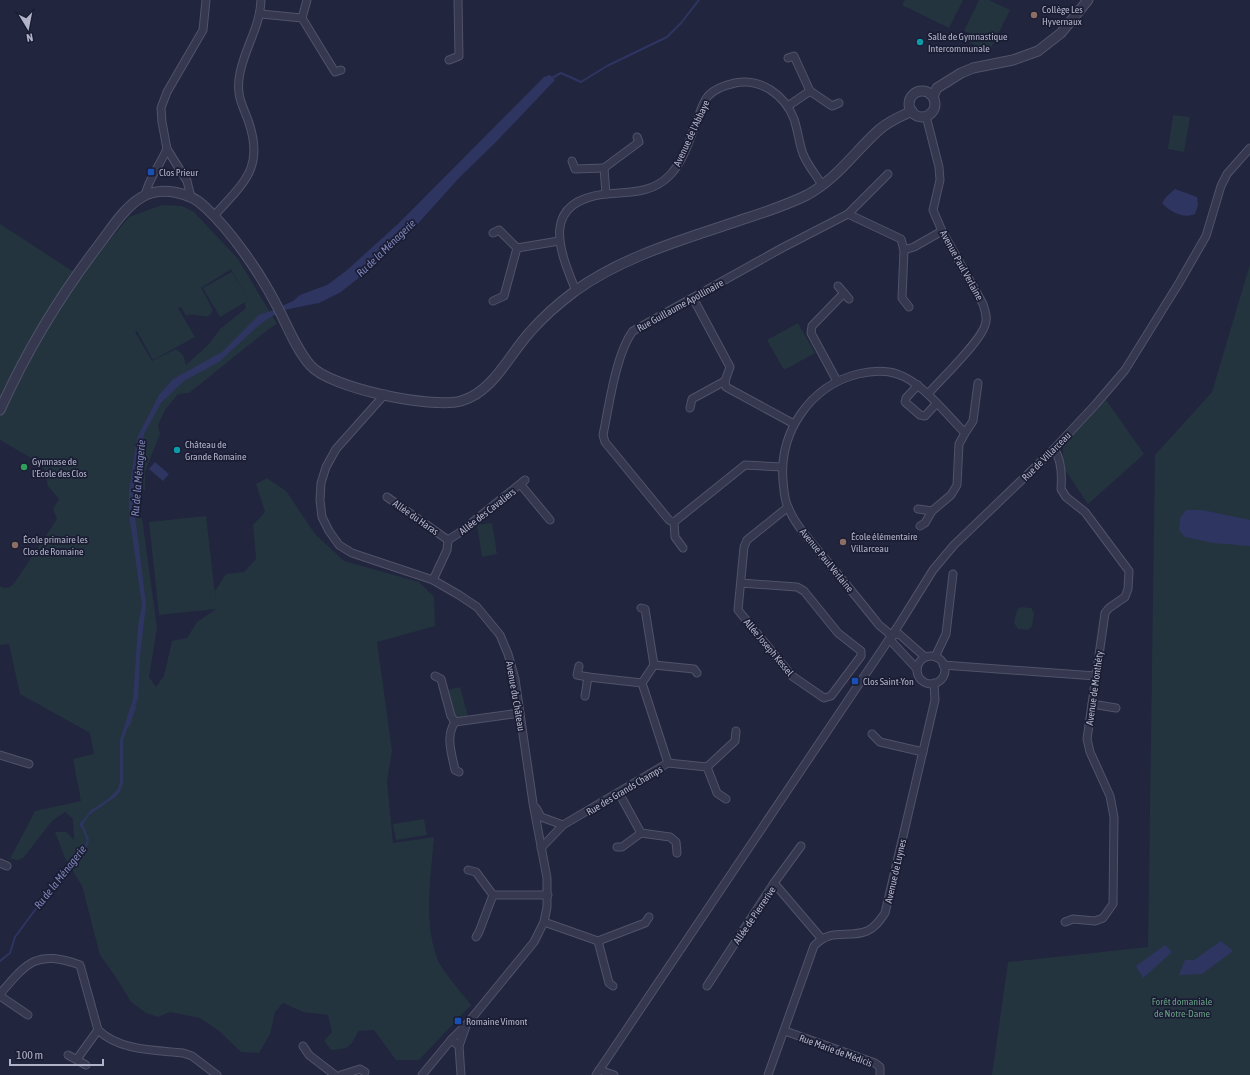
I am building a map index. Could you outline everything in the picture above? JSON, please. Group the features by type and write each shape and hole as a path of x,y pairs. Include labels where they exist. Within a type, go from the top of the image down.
{"street":[{"path":"190,197 187,181 167,149 161,108 167,92 202,30 206,0"},
{"path":"214,216 241,185 253,165 256,149 250,125 238,96 241,69 261,14 261,0"},
{"path":"307,0 302,18 334,72 341,70"},
{"path":"449,60 458,56 458,0"},
{"path":"933,96 924,91 913,94 910,100 912,111 918,116 926,116 934,108 933,96 936,88 967,70 988,64 1013,60 1038,51 1061,33 1088,0"},
{"path":"261,14 302,18"},
{"path":"788,58 794,56 810,91 832,106 839,103"},
{"name":"Avenue de l'Abbaye","path":"576,290 559,241 561,221 567,210 578,202 606,194 638,192 661,183 678,165 708,96 719,89 745,81 770,89 788,106 794,120 804,156 822,185"},
{"path":"788,106 810,91"},
{"path":"0,410 14,380 49,316 79,271 130,206 145,195 167,192 190,197 202,204 214,216 252,265 277,306 308,363 318,374 333,381 385,394 415,401 442,403 464,400 473,396 492,380 530,332 576,290 602,274 642,254 783,206 822,185 844,168 881,128 912,111"},
{"name":"Avenue Paul Verlaine","path":"891,635 879,625 800,528 788,507 784,492 782,467 786,445 794,424 807,404 837,380 875,371 896,373 918,385 928,394 978,339 985,325 986,315 983,304 942,231 933,210 940,180 926,116"},
{"path":"572,161 575,168 604,168 639,142 637,137"},
{"name":"Rue de Villarceau","path":"597,1072 934,570 954,546 1054,449 1125,370 1179,283 1206,236 1221,186 1227,174 1250,148"},
{"path":"145,195 148,183 161,164 167,149"},
{"path":"604,168 606,194"},
{"name":"Rue Guillaume Apollinaire","path":"674,522 669,520 605,442 603,435 613,385 626,340 633,331 782,248 848,214 888,174"},
{"path":"848,214 901,239 904,250 902,298 909,307"},
{"path":"492,232 499,230 517,248"},
{"path":"904,250 914,247 942,231"},
{"path":"517,248 559,241"},
{"path":"493,301 504,296 517,248"},
{"path":"838,286 849,299"},
{"path":"837,380 811,333 812,326 844,293"},
{"path":"693,298 730,367 725,381 726,387 794,424"},
{"path":"690,408 692,399 725,381"},
{"path":"920,526 925,523 932,511 951,495 957,485 959,444 973,421 978,382"},
{"path":"918,385 906,398 905,402 920,415 925,416 936,404"},
{"name":"Avenue du Château","path":"385,394 336,449 326,467 321,483 320,500 322,517 329,531 339,545 352,553 433,580 477,607 500,635 508,654 515,679 533,803 547,878 548,895 544,922 534,942 467,1024 451,1040 422,1075"},
{"path":"928,394 965,433"},
{"name":"Avenue de Monthéty","path":"1054,449 1058,455 1060,463 1062,479 1061,489 1066,497 1086,512 1129,572 1128,589 1125,598 1109,608 1105,613 1088,739 1090,752 1105,780 1114,817 1113,904 1103,918 1095,921 1073,919 1065,922"},
{"path":"683,548 675,537 674,522 745,465 782,467"},
{"name":"Allée des Cavaliers","path":"448,540 523,482 550,520"},
{"name":"Allée du Haras","path":"387,497 448,540 447,550 433,580"},
{"name":"Allée Joseph Kessel","path":"741,583 797,587 804,591 838,632 861,651 861,656 831,696 824,698 792,676 738,610 744,547 747,540 788,507"},
{"path":"918,508 932,511"},
{"path":"935,657 946,634 953,574"},
{"path":"579,666 578,675 642,683 654,665 645,609 641,608"},
{"path":"925,658 899,634 891,635 892,642 917,669 922,681 934,683 943,676 943,665"},
{"path":"917,669 919,662 925,658 935,657"},
{"path":"935,657 943,665 1096,676"},
{"path":"654,665 694,669 697,673"},
{"path":"435,676 441,679 451,716 455,722"},
{"path":"585,696 588,677"},
{"name":"Rue des Grands Champs","path":"541,848 563,825 668,764 642,683"},
{"name":"Avenue de Luynes","path":"821,938 830,935 867,931 876,925 885,913 935,700 934,683"},
{"path":"1092,704 1116,708"},
{"path":"455,722 520,713"},
{"path":"455,722 450,730 449,741 455,770 459,772"},
{"path":"668,764 707,767 735,740 736,731"},
{"path":"872,734 880,742 923,752"},
{"path":"0,755 29,764"},
{"path":"707,767 717,793 726,799"},
{"path":"619,793 641,833"},
{"path":"533,803 541,817 563,825"},
{"path":"618,847 622,847 641,833 670,837 676,842 677,853"},
{"path":"774,883 801,846"},
{"path":"0,863 7,866"},
{"path":"468,870 476,872 493,894"},
{"name":"Allée de Pierrerive","path":"707,986 774,883 821,938"},
{"path":"493,894 548,895"},
{"path":"476,937 493,894"},
{"path":"544,922 598,941 645,923 649,917"},
{"path":"768,1075 785,1031 811,953 821,938"},
{"path":"598,941 609,983 613,986"},
{"path":"28,1015 0,995 18,973 35,961 51,957 80,965 98,1030 105,1037 126,1045 183,1053 200,1062 217,1075"},
{"name":"Avenue du Château","path":"459,1046 467,1024"},
{"path":"77,1059 98,1030"},
{"name":"Rue Marie de Médicis","path":"785,1031 875,1063 880,1068 880,1075"},
{"path":"451,1040 459,1046 461,1075"},
{"path":"303,1046 309,1055 335,1075"},
{"path":"68,1055 86,1065"},
{"path":"341,1075 360,1069 365,1072"},
{"path":"597,1072 614,1075"}],"green space":[{"path":"905,0 963,0 949,28 902,5"},
{"path":"979,0 989,0 1010,10 989,52 965,40 969,33 964,31"},
{"path":"1173,115 1190,117 1184,152 1168,149"},
{"path":"162,205 182,206 194,212 238,259 277,324 189,393 178,394 165,410 158,425 160,434 145,471 145,490 138,489 136,518 142,518 157,628 149,677 156,687 164,676 172,641 187,638 197,622 216,609 159,615 149,522 206,516 216,603 215,591 226,574 244,572 256,559 253,525 265,512 256,484 267,478 286,491 315,534 344,561 419,582 434,597 435,626 377,642 392,751 387,781 393,843 434,837 429,898 430,929 433,943 437,958 443,969 471,1005 419,1060 396,1060 374,1030 358,1031 349,1046 342,1049 331,1050 324,1041 332,1032 328,1015 303,1012 283,1003 275,1012 270,1034 259,1053 241,1052 219,1031 200,1018 170,1012 158,1017 146,1013 131,1002 100,955 82,886 65,858 55,832 66,832 74,840 73,819 65,812 52,821 24,857 18,860 10,859 35,811 81,801 73,759 94,754 90,733 20,694 9,644 0,645 0,586 4,588 10,587 15,582 57,519 53,509 59,499 48,486 43,465 0,440 0,224 80,276 129,217","holes":["231,269 249,301 232,272 203,288 220,317 247,301 245,303 246,308 220,329 208,345 186,365 183,355 176,349 152,361 135,332 177,308 137,331 153,360 195,337 178,308 181,307 186,316 209,316 213,310 201,288"]},
{"name":"Forêt domaniale de Notre-Dame","path":"1250,264 1250,1075 992,1075 1008,962 1148,947 1155,455 1212,392"},
{"path":"798,323 815,353 784,370 767,340"},
{"path":"1106,400 1144,454 1088,504 1063,467 1063,444"},
{"path":"492,523 497,554 482,557 477,525"},
{"path":"1020,607 1031,608 1034,613 1032,626 1028,630 1018,629 1014,623 1017,610"},
{"path":"460,687 468,716 455,719 447,690"},
{"path":"424,819 427,835 396,840 393,824"}],"water":[{"path":"550,75 555,80 496,142 459,178 414,228 365,273 341,292 319,303 284,310 269,318 258,326 219,362 184,381 161,403 144,434 141,454 135,516 146,604 140,656 138,698 123,741 123,783 120,792 115,797 89,815 81,827 79,826 90,811 108,799 118,789 120,781 120,740 133,699 138,626 142,605 129,514 129,491 137,438 159,395 173,379 222,352 259,315 293,301 300,295 327,285 346,271 400,222 544,77"},
{"path":"1175,189 1197,197 1198,205 1195,214 1186,216 1177,214 1162,203"},
{"path":"155,462 169,474 163,481 149,469"},
{"path":"1186,510 1202,510 1250,520 1250,546 1213,543 1185,537 1179,530 1180,518"},
{"path":"1221,941 1233,951 1202,974 1179,975 1185,960 1194,960"},
{"path":"1165,945 1172,952 1143,978 1136,966"}],"waterway":[{"name":"Ru de la Ménagerie","path":"550,79 561,73 581,82 607,66 667,37 681,23 699,0"},
{"name":"Ru de la Ménagerie","path":"129,725 135,707"},
{"name":"Ru de la Ménagerie","path":"0,961 10,953 15,937 63,872 85,849 88,840 81,823"}],"place":[{"name":"Collège Les Hyvernaux","path":"1034,15"},
{"name":"Salle de Gymnastique Intercommunale","path":"920,42"},
{"name":"Clos Prieur","path":"151,172"},
{"name":"Château de Grande Romaine","path":"177,450"},
{"name":"Gymnase de l'Ecole des Clos","path":"24,467"},
{"name":"École élémentaire Villarceau","path":"843,542"},
{"name":"École primaire les Clos de Romaine","path":"15,545"},
{"name":"Clos Saint-Yon","path":"855,681"},
{"name":"Romaine Vimont","path":"458,1021"}]}
